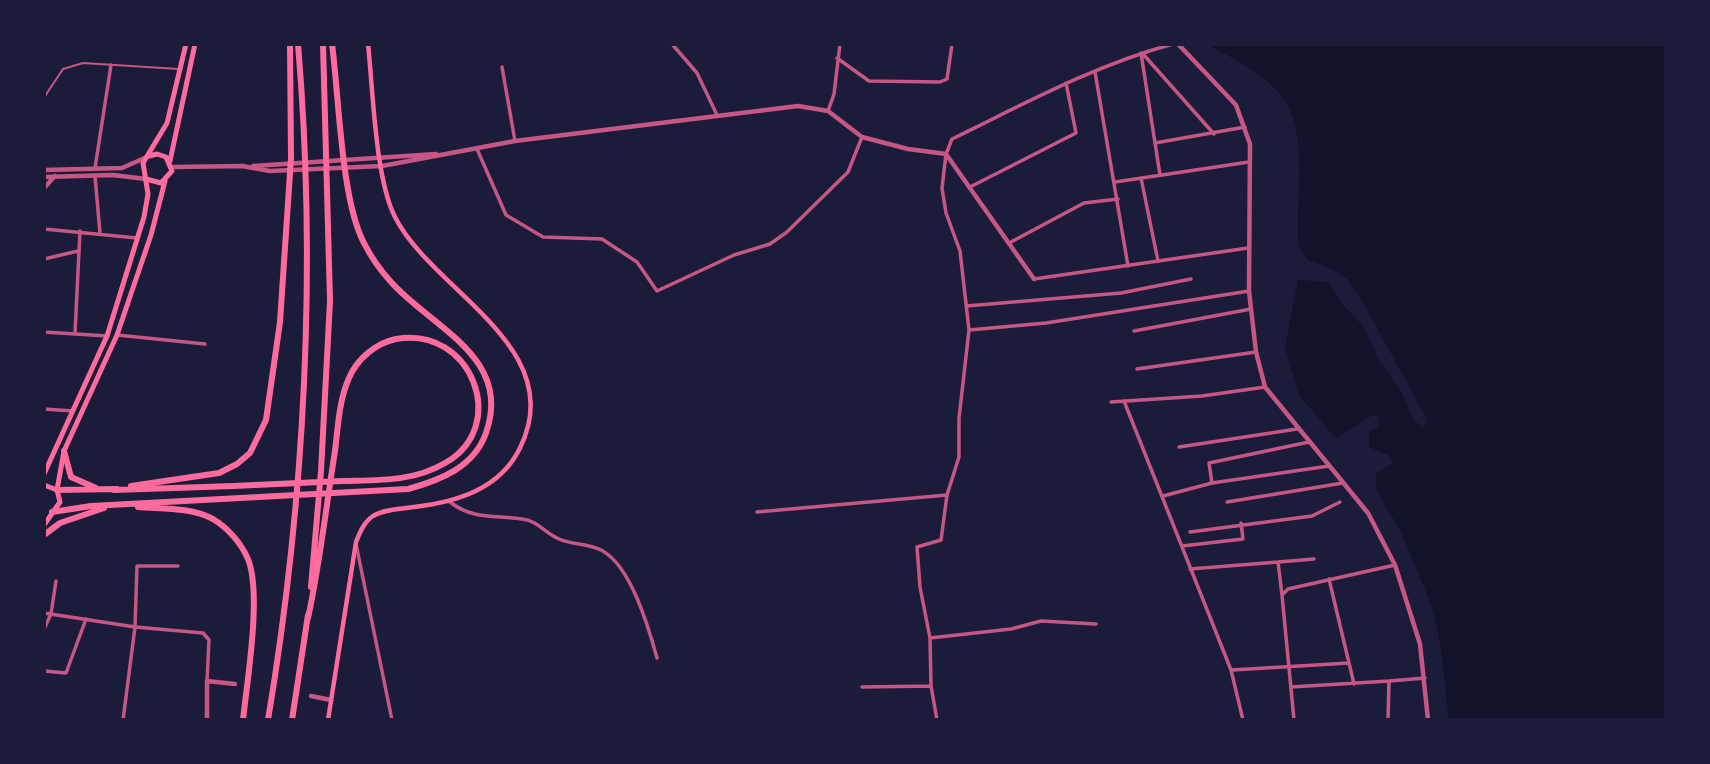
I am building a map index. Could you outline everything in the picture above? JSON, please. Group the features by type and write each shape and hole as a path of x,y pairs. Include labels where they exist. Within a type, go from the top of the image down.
{"highway":[{"path":"64,451 71,477 111,490 219,473 237,464 258,439 266,420 280,322 292,158 290,44"},
{"path":"268,720 280,651 295,506 305,330 305,158 298,44"},
{"path":"307,618 321,471 330,302 324,44"},
{"path":"52,512 114,505 408,489 439,480 457,470 482,443 491,409 489,389 483,371 467,348 392,283 379,267 358,230 344,153 332,44"},
{"path":"57,491 284,486 417,475 457,456 474,430 478,399 475,382 455,353 433,341 398,339 374,349 355,367 348,379 333,465 327,506 307,618 292,720"},
{"path":"44,535 73,517 114,505 199,514 227,529 248,560 253,581 243,720"}],"main road":[{"path":"44,474 107,336 148,194 142,168 167,123 186,44"},
{"path":"44,525 60,502 57,491 64,451 117,335 151,234 171,164 195,44"},
{"path":"328,720 356,542 363,527 377,514 450,502 484,488 505,471 520,449 528,427 531,398 524,373 512,349 401,226 390,206 380,157 368,44"},
{"path":"148,157 158,154 171,164"},
{"path":"146,179 157,184 165,181"},
{"path":"44,485 57,491"},
{"path":"44,513 52,512"}],"street":[{"path":"672,44 697,73 717,115"},
{"path":"828,111 834,94 840,44"},
{"path":"837,58 869,81 940,82 947,79 950,70 952,44"},
{"path":"937,720 931,686 930,638 921,599 917,547 941,540 947,495 959,457 959,418 969,330 960,251 946,214 942,188 946,154 952,139 1066,83 1141,53 1173,44"},
{"path":"1178,44 1236,105 1245,127 1251,161 1249,291 1256,352 1265,387 1368,513 1395,565 1416,624 1425,678 1428,720"},
{"path":"1141,53 1214,134"},
{"path":"1141,53 1160,175"},
{"path":"100,233 95,172 111,65"},
{"path":"502,67 515,141"},
{"path":"1095,72 1128,266"},
{"path":"968,188 1076,133 1066,83"},
{"path":"242,166 270,171 382,166 515,141 798,106 828,111 862,137 908,149 946,154 968,188 1011,242 1034,279 1248,248"},
{"path":"1156,144 1245,127"},
{"path":"477,149 506,215 543,237 601,239 637,262 657,291 734,255 770,244 787,232 848,172 862,137"},
{"path":"171,164 310,164 454,153"},
{"path":"44,177 122,168 148,157"},
{"path":"1114,182 1251,161"},
{"path":"44,170 95,172 146,179"},
{"path":"44,188 57,176"},
{"path":"1141,177 1158,261"},
{"path":"1011,242 1084,204 1118,199"},
{"path":"44,229 137,238"},
{"path":"75,333 80,231"},
{"path":"44,258 78,251"},
{"path":"966,306 1121,293 1191,279"},
{"path":"969,330 1058,321 1249,291"},
{"path":"1134,331 1251,309"},
{"path":"44,332 107,336"},
{"path":"117,335 205,344"},
{"path":"1138,369 1256,352"},
{"path":"1111,402 1202,396 1265,387"},
{"path":"1124,401 1231,670 1243,720"},
{"path":"44,409 73,411"},
{"path":"1180,447 1297,429"},
{"path":"1212,484 1209,463 1309,442"},
{"path":"1163,496 1212,484 1330,466"},
{"path":"1227,502 1343,483"},
{"path":"757,512 947,495"},
{"path":"450,502 480,517 524,519 562,540 601,550 617,567 637,600 657,658"},
{"path":"1190,532 1241,523 1312,516 1340,502"},
{"path":"1182,546 1243,539 1241,523"},
{"path":"356,542 392,720"},
{"path":"1190,569 1314,559"},
{"path":"1278,562 1294,720"},
{"path":"1282,595 1288,589 1395,565"},
{"path":"123,720 135,627 136,566 178,566"},
{"path":"1329,579 1354,684"},
{"path":"44,629 51,614 56,580"},
{"path":"44,612 135,627 203,633 209,640 206,720"},
{"path":"44,671 66,673 86,619"},
{"path":"930,638 1011,629 1041,621 1096,624"},
{"path":"1231,670 1349,663"},
{"path":"1291,687 1425,678"},
{"path":"207,681 235,684"},
{"path":"1388,720 1389,681"},
{"path":"862,687 931,686"},
{"path":"311,696 331,700"}],"lane":[{"path":"44,107 45,96 63,69 83,63 180,69"}],"shaded area":[{"path":"1206,44 1666,44 1666,720 1449,720 1436,623 1407,545 1380,498 1377,487 1376,474 1393,462 1388,455 1369,447 1369,432 1378,426 1379,420 1377,416 1371,416 1336,439 1299,395 1285,347 1298,280 1329,282 1343,305 1364,327 1379,361 1401,391 1414,421 1423,426 1427,424 1426,417 1365,306 1347,279 1330,268 1308,260 1299,248 1299,156 1294,120 1287,104 1263,78"}]}
